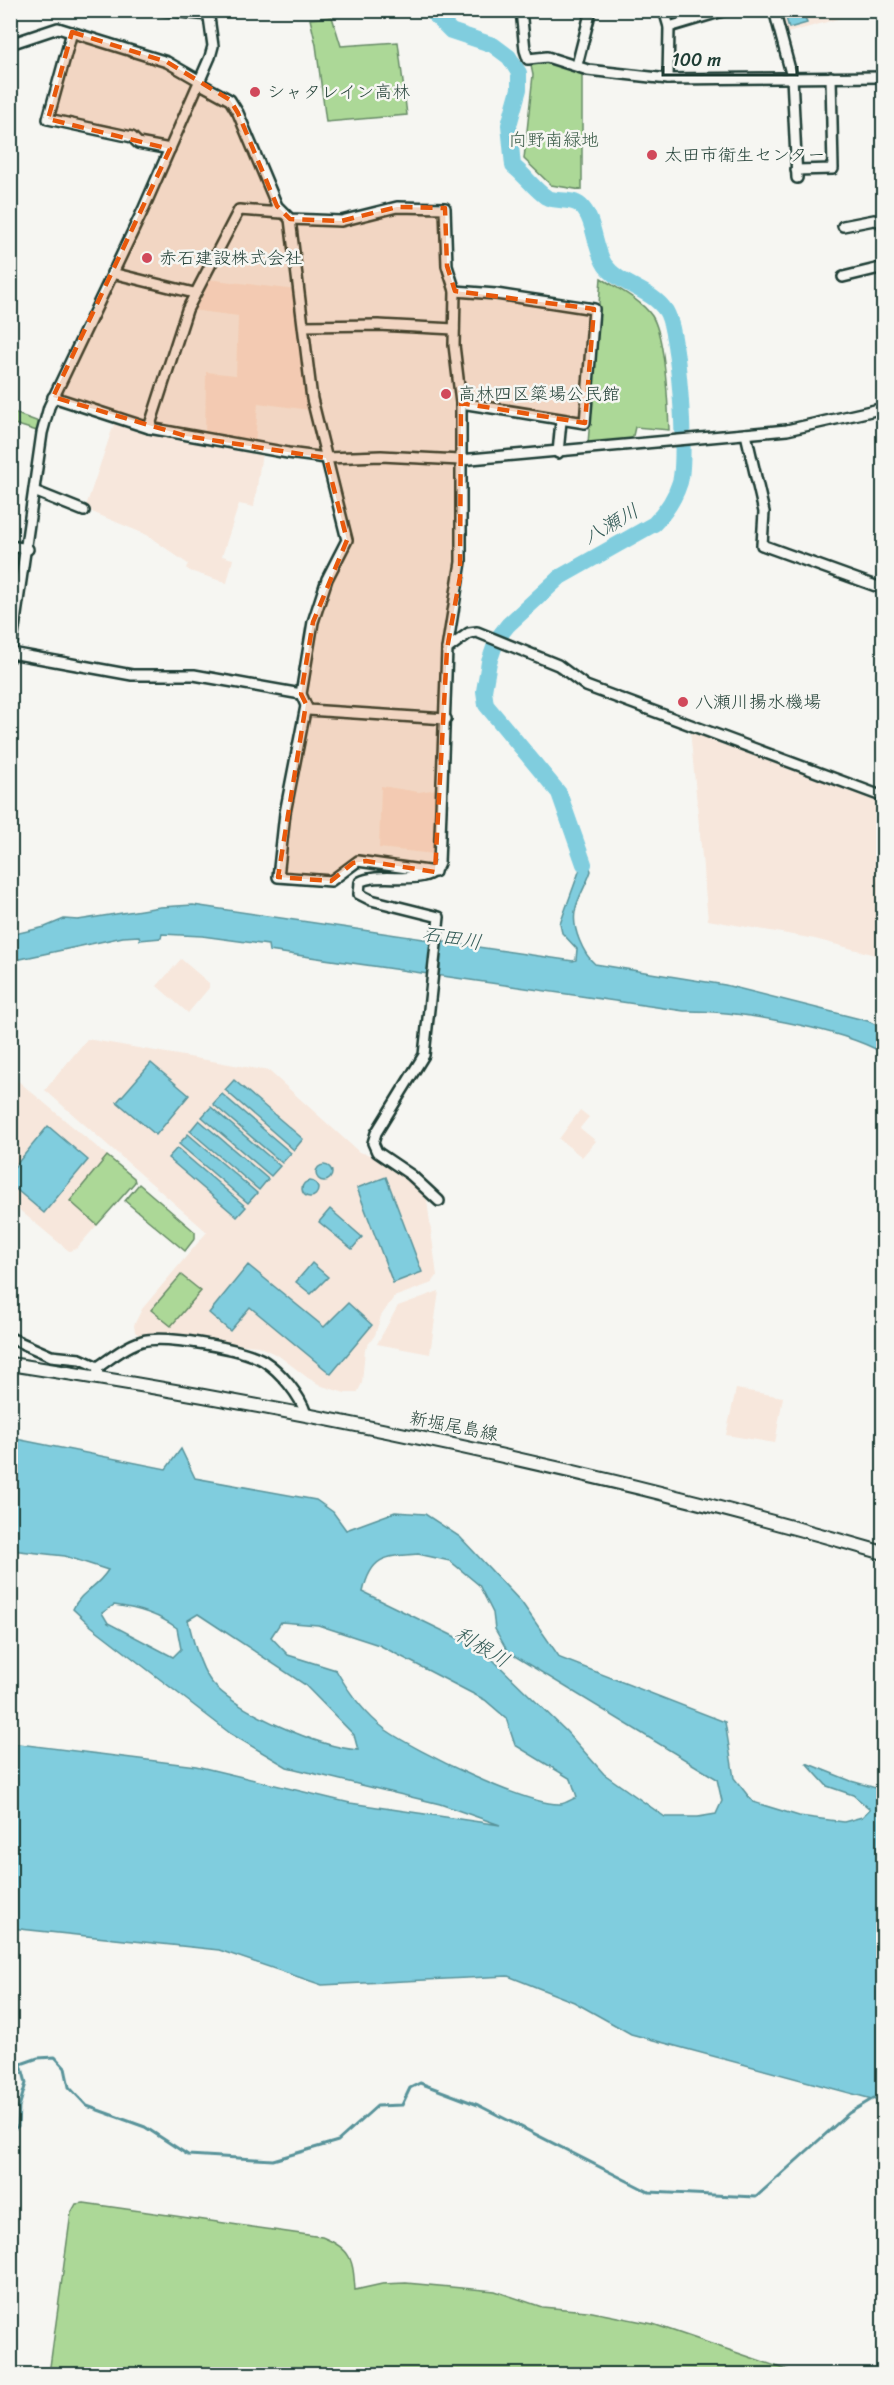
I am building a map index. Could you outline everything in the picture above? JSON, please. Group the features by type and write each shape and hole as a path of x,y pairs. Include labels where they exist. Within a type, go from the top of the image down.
{"main road":[{"name":"新堀尾島線","path":"10,1364 98,1372 592,1475 884,1553"}],"street":[{"path":"163,10 208,13 213,45 200,82 170,149 53,397 42,433 28,549 11,655 132,675 194,675 301,694"},
{"path":"520,10 528,59 547,57 588,69 668,78 884,77"},
{"path":"577,65 591,10"},
{"path":"664,10 669,27 668,78"},
{"path":"669,27 726,10"},
{"path":"774,10 792,77 796,174 833,169 831,77"},
{"path":"10,44 50,28 72,32 112,47 167,62 230,100 238,113 277,206 286,216 304,326 312,399 326,458 339,498 347,540 327,579 313,622 301,694 308,710 446,719"},
{"path":"72,32 48,119 132,137 138,143 170,149"},
{"path":"150,428 194,293 240,210 341,221 397,207 445,208 447,266 454,291 454,329 461,403 460,577 447,649 439,863 435,872"},
{"path":"843,226 874,220 882,222 884,229"},
{"path":"843,277 884,267"},
{"path":"112,273 194,293"},
{"path":"454,291 496,294 594,309 585,423 561,421 461,403"},
{"path":"304,326 378,325 454,329"},
{"path":"53,397 150,428 228,444 326,458 381,456 460,460 558,453 804,428 884,408"},
{"path":"558,453 561,421"},
{"path":"746,434 764,512 762,545 884,589"},
{"path":"34,491 84,511"},
{"path":"10,546 28,549"},
{"path":"447,649 469,633 484,635 558,665 586,686 884,797"},
{"path":"306,705 285,813 278,877 331,881 353,863 366,861 435,872"},
{"path":"435,872 417,877 371,877 360,882 358,888 359,894 371,900 437,915 439,928 430,984 424,1054 376,1133 373,1143 377,1152 411,1175 439,1201"},
{"path":"10,1338 51,1356 80,1359 98,1372 141,1342 161,1339 220,1348 265,1361 299,1399 306,1414"}],"highlighted area":[{"path":"72,32 167,62 230,100 238,113 277,206 290,219 341,221 397,207 445,208 447,266 455,291 594,309 585,423 461,403 460,577 447,649 435,872 366,861 353,863 331,881 278,877 306,704 301,694 313,622 347,540 326,458 186,436 53,397 170,149 48,119"}],"shaded area":[{"path":"778,10 866,11 784,34"},
{"path":"207,279 297,290 310,410 258,403 255,445 205,436 206,372 236,375 238,316 191,310"},
{"path":"115,421 163,435 262,453 254,507 239,504 222,556 233,559 227,583 190,571 186,568 188,564 147,535 85,509"},
{"path":"690,730 883,802 883,957 815,939 708,920"},
{"path":"381,786 419,792 437,789 434,854 379,848"},
{"path":"181,959 209,983 209,988 188,1013 157,986"},
{"path":"87,1039 269,1071 359,1152 370,1155 419,1188 427,1200 437,1276 432,1283 394,1297 381,1316 375,1335 365,1349 362,1383 357,1393 345,1393 322,1386 279,1356 258,1346 140,1336 135,1332 134,1325 142,1309 207,1232 45,1090"},
{"path":"11,1075 134,1178 135,1182 76,1249 69,1251 11,1203"},
{"path":"580,1110 589,1117 580,1128 596,1141 582,1157 559,1139"},
{"path":"439,1291 430,1354 377,1344 398,1306"},
{"path":"736,1389 783,1397 775,1443 726,1435"}],"green space":[{"path":"332,17 341,46 398,42 407,115 326,122 316,45 310,19"},
{"name":"向野南緑地","path":"544,60 582,71 582,190 551,185 524,159 533,75 530,61"},
{"path":"601,278 641,304 652,316 660,339 665,371 669,430 635,427 632,440 588,444"},
{"path":"10,407 17,414 39,422 37,431 11,423"},
{"path":"107,1156 134,1178 135,1182 97,1225 70,1201"},
{"path":"139,1184 195,1232 195,1238 185,1251 125,1201"},
{"path":"181,1275 201,1291 171,1326 151,1310"},
{"path":"84,2203 322,2237 340,2246 349,2257 352,2263 355,2290 382,2284 406,2283 495,2291 542,2307 587,2311 653,2324 799,2374 49,2374 71,2213 76,2204"}],"water":[{"path":"784,11 803,11 807,23 789,28"},
{"path":"578,834 591,871 576,907 575,925 583,947 595,964 725,985 868,1021 883,1028 883,1053 864,1044 814,1028 758,1017 684,1011 269,951 268,945 202,936 162,934 161,938 140,940 139,936 123,937 11,961 10,935 45,927 64,919 78,920 160,907 193,905 573,961 576,960 577,949 562,933 560,924 580,869 576,855"},
{"path":"151,1063 189,1095 156,1135 117,1102"},
{"path":"234,1080 303,1139 294,1150 225,1090"},
{"path":"222,1094 291,1153 282,1163 213,1104"},
{"path":"211,1107 280,1166 271,1176 202,1117"},
{"path":"199,1120 268,1179 259,1190 190,1131"},
{"path":"48,1126 88,1160 44,1213 11,1185 11,1171"},
{"path":"188,1134 257,1193 248,1203 179,1144"},
{"path":"177,1148 246,1207 237,1217 168,1158"},
{"path":"324,1165 330,1167 332,1173 330,1179 324,1181 318,1179 316,1173 318,1167"},
{"path":"386,1177 422,1272 393,1283 357,1188"},
{"path":"310,1181 316,1183 318,1189 316,1195 310,1197 304,1195 302,1189 304,1183"},
{"path":"330,1209 362,1237 352,1249 319,1222"},
{"path":"312,1263 328,1277 311,1294 296,1282"},
{"path":"248,1265 324,1327 348,1303 372,1325 331,1374 250,1307 230,1331 209,1313"},
{"path":"11,1438 166,1469 181,1449 195,1478 316,1500 333,1512 346,1530 395,1512 425,1514 460,1537 522,1603 560,1658 725,1722 734,1778 753,1802 799,1816 844,1822 862,1817 870,1809 853,1795 827,1786 806,1763 851,1781 883,1790 883,2102 631,2034 574,2002 508,1976 322,1985 219,1950 11,1928 11,1743 196,1766 350,1803 500,1825 440,1804 287,1767 231,1734 91,1626 73,1609 80,1598 99,1582 108,1570 65,1556 11,1550","holes":["418,1554 450,1561 479,1585 493,1613 495,1629 508,1652 717,1779 722,1801 716,1814 698,1817 665,1817 604,1774 566,1731 490,1657 476,1647 363,1592 366,1580 375,1565 388,1557","114,1605 155,1615 177,1628 181,1649 173,1657 108,1623 102,1613","198,1614 304,1684 354,1735 358,1750 323,1742 281,1727 225,1695 213,1684 205,1671 188,1620","281,1622 318,1625 379,1645 485,1700 506,1718 515,1745 571,1779 577,1797 560,1804 522,1796 497,1787 421,1751 386,1730 371,1717 352,1695 336,1670 288,1655 271,1637"]}],"waterway":[{"name":"八瀬川","path":"430,10 451,31 493,45 509,57 519,73 519,89 509,125 513,166 546,197 577,203 581,206 589,218 605,265 619,278 653,297 660,304 671,323 675,343 683,447 680,482 673,499 654,524 560,577 508,625 497,639 489,662 484,691 486,705 559,793 584,864"},
{"path":"10,2132 18,2126 19,2107 26,2083 21,2064 38,2058 55,2057 65,2068 69,2087 87,2106 145,2127 188,2155 273,2160 338,2141 377,2106 402,2105 410,2088 420,2083 478,2105 649,2192 756,2197 849,2113 874,2098"}],"place":[{"name":"シャタレイン高林","path":"255,92"},
{"name":"太田市衛生センター","path":"652,155"},
{"name":"赤石建設株式会社","path":"147,258"},
{"name":"高林四区簗場公民館","path":"446,394"},
{"name":"八瀬川揚水機場","path":"683,702"}],"water label":[{"name":"石田川","path":"452,938"},
{"name":"利根川","path":"482,1647"}]}
